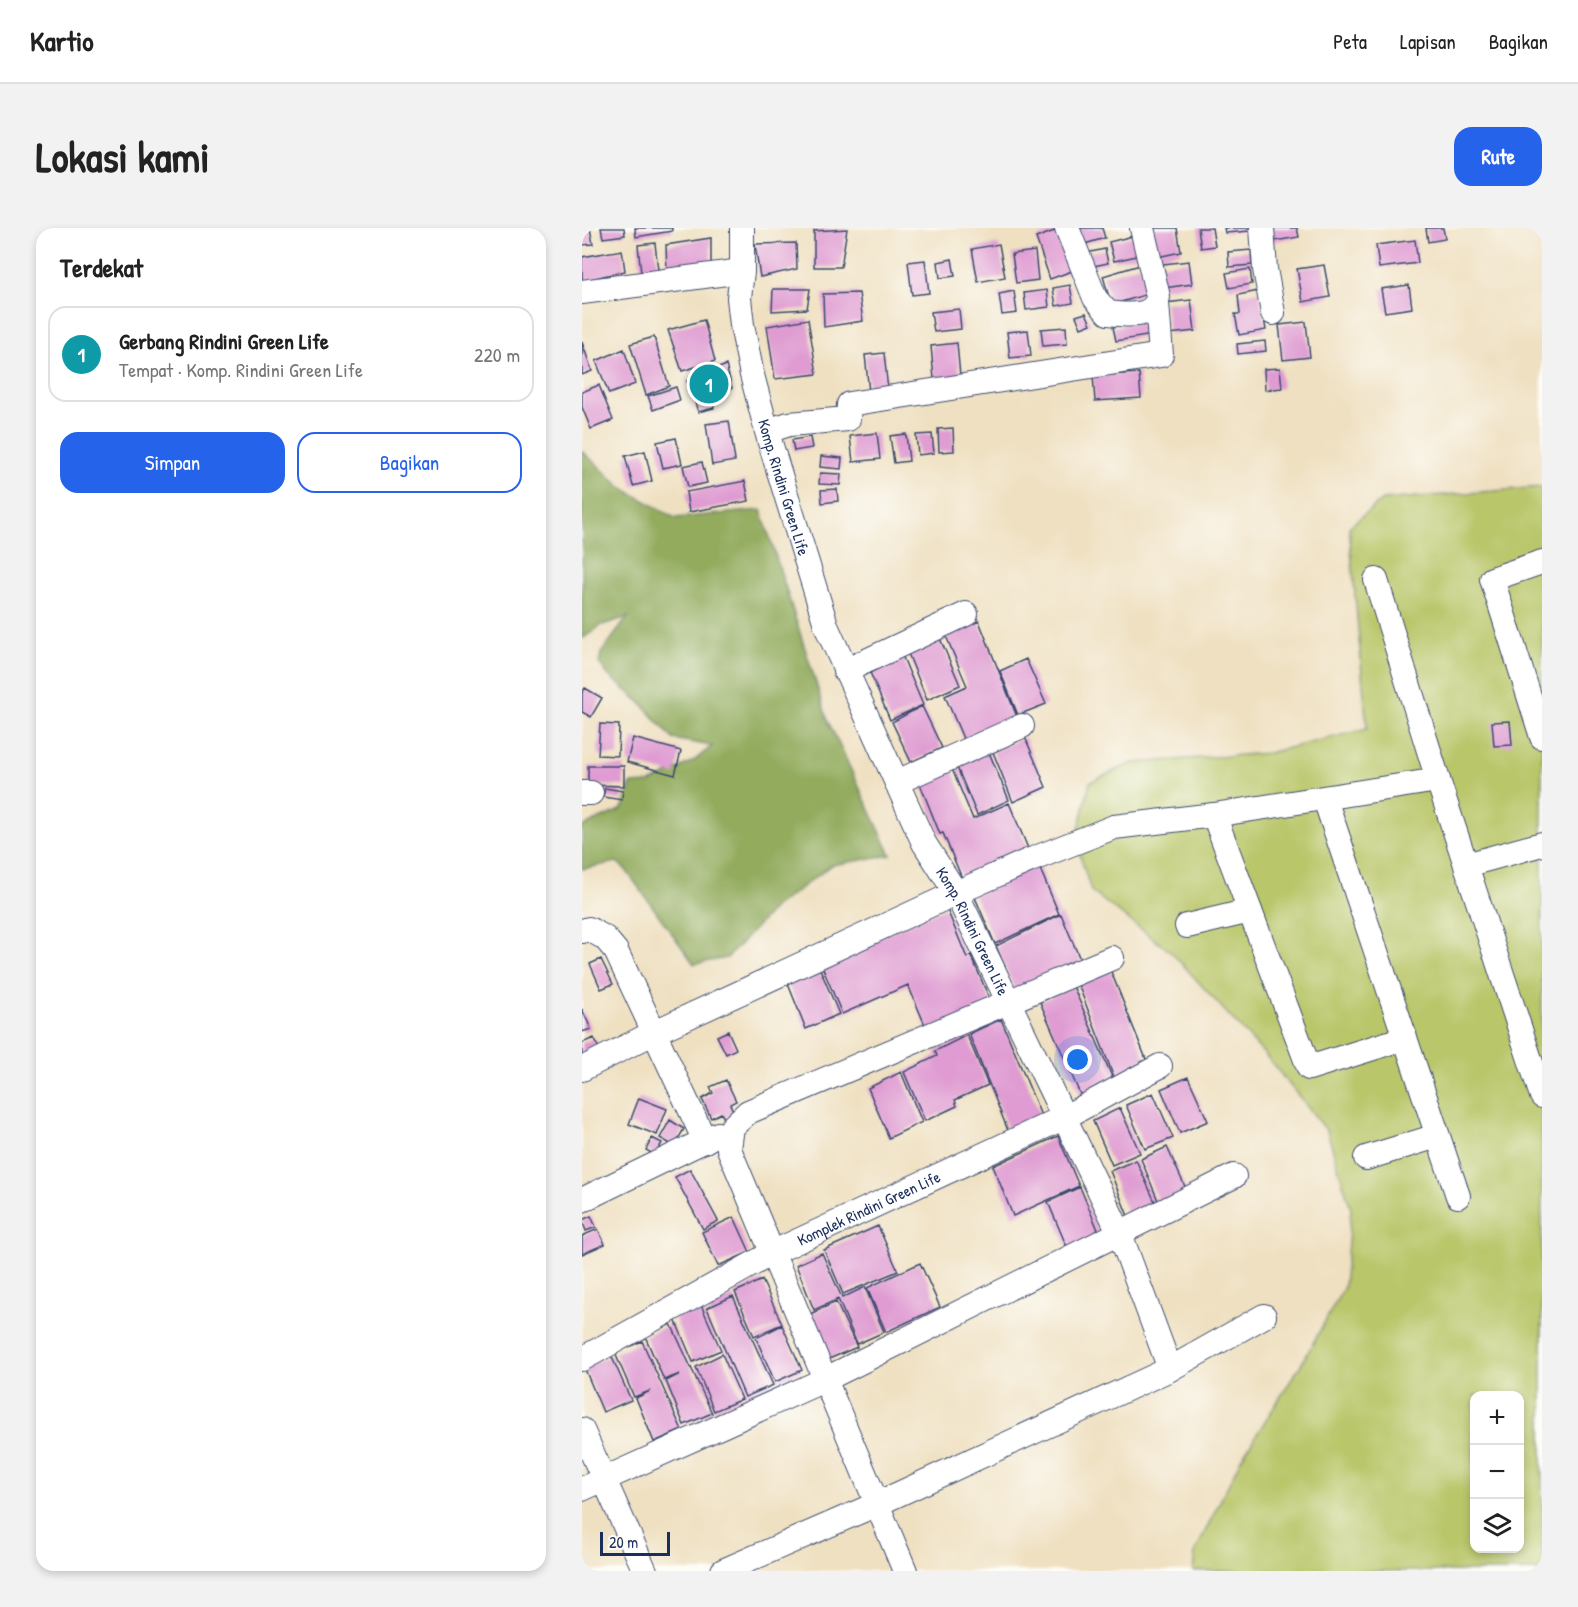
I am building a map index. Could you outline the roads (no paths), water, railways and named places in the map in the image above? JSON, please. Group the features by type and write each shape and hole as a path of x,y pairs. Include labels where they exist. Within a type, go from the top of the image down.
{"street":[{"path":"743,228 751,228"},
{"name":"Komp. Rindini Green Life","path":"743,228 739,298 755,389 809,576 827,628 924,843 956,893 1120,1234 1170,1369"},
{"path":"1067,228 1095,298 1103,309 1108,313 1144,313 1150,311 1157,303"},
{"path":"767,431 789,424 848,419 849,404 1161,356 1158,297 1142,228"},
{"path":"1262,228 1265,269 1273,313"},
{"path":"582,292 742,272"},
{"path":"1542,562 1492,579 1533,679 1542,737"},
{"path":"1376,580 1438,780 1542,1096"},
{"path":"845,671 966,614"},
{"path":"897,782 1022,726"},
{"path":"582,1069 655,1032 956,893 1114,827 1325,799 1438,780"},
{"path":"1325,799 1458,1196"},
{"path":"1214,815 1309,1068 1405,1038"},
{"path":"1466,866 1542,844"},
{"path":"1187,926 1250,911"},
{"path":"582,931 589,929 606,938 616,951 705,1141"},
{"path":"582,1200 732,1127 748,1112 1112,958"},
{"name":"Komplek Rindini Green Life","path":"582,1359 774,1252 1065,1117 1160,1066"},
{"path":"732,1127 729,1149 774,1252 905,1571"},
{"path":"1366,1158 1437,1136"},
{"path":"592,1484 825,1380 1234,1176"},
{"path":"723,1571 877,1504 1170,1369 1264,1316"},
{"path":"582,1430 592,1484 645,1571"}],"place":[{"name":"Gerbang Rindini Green Life","path":"709,384"}]}
